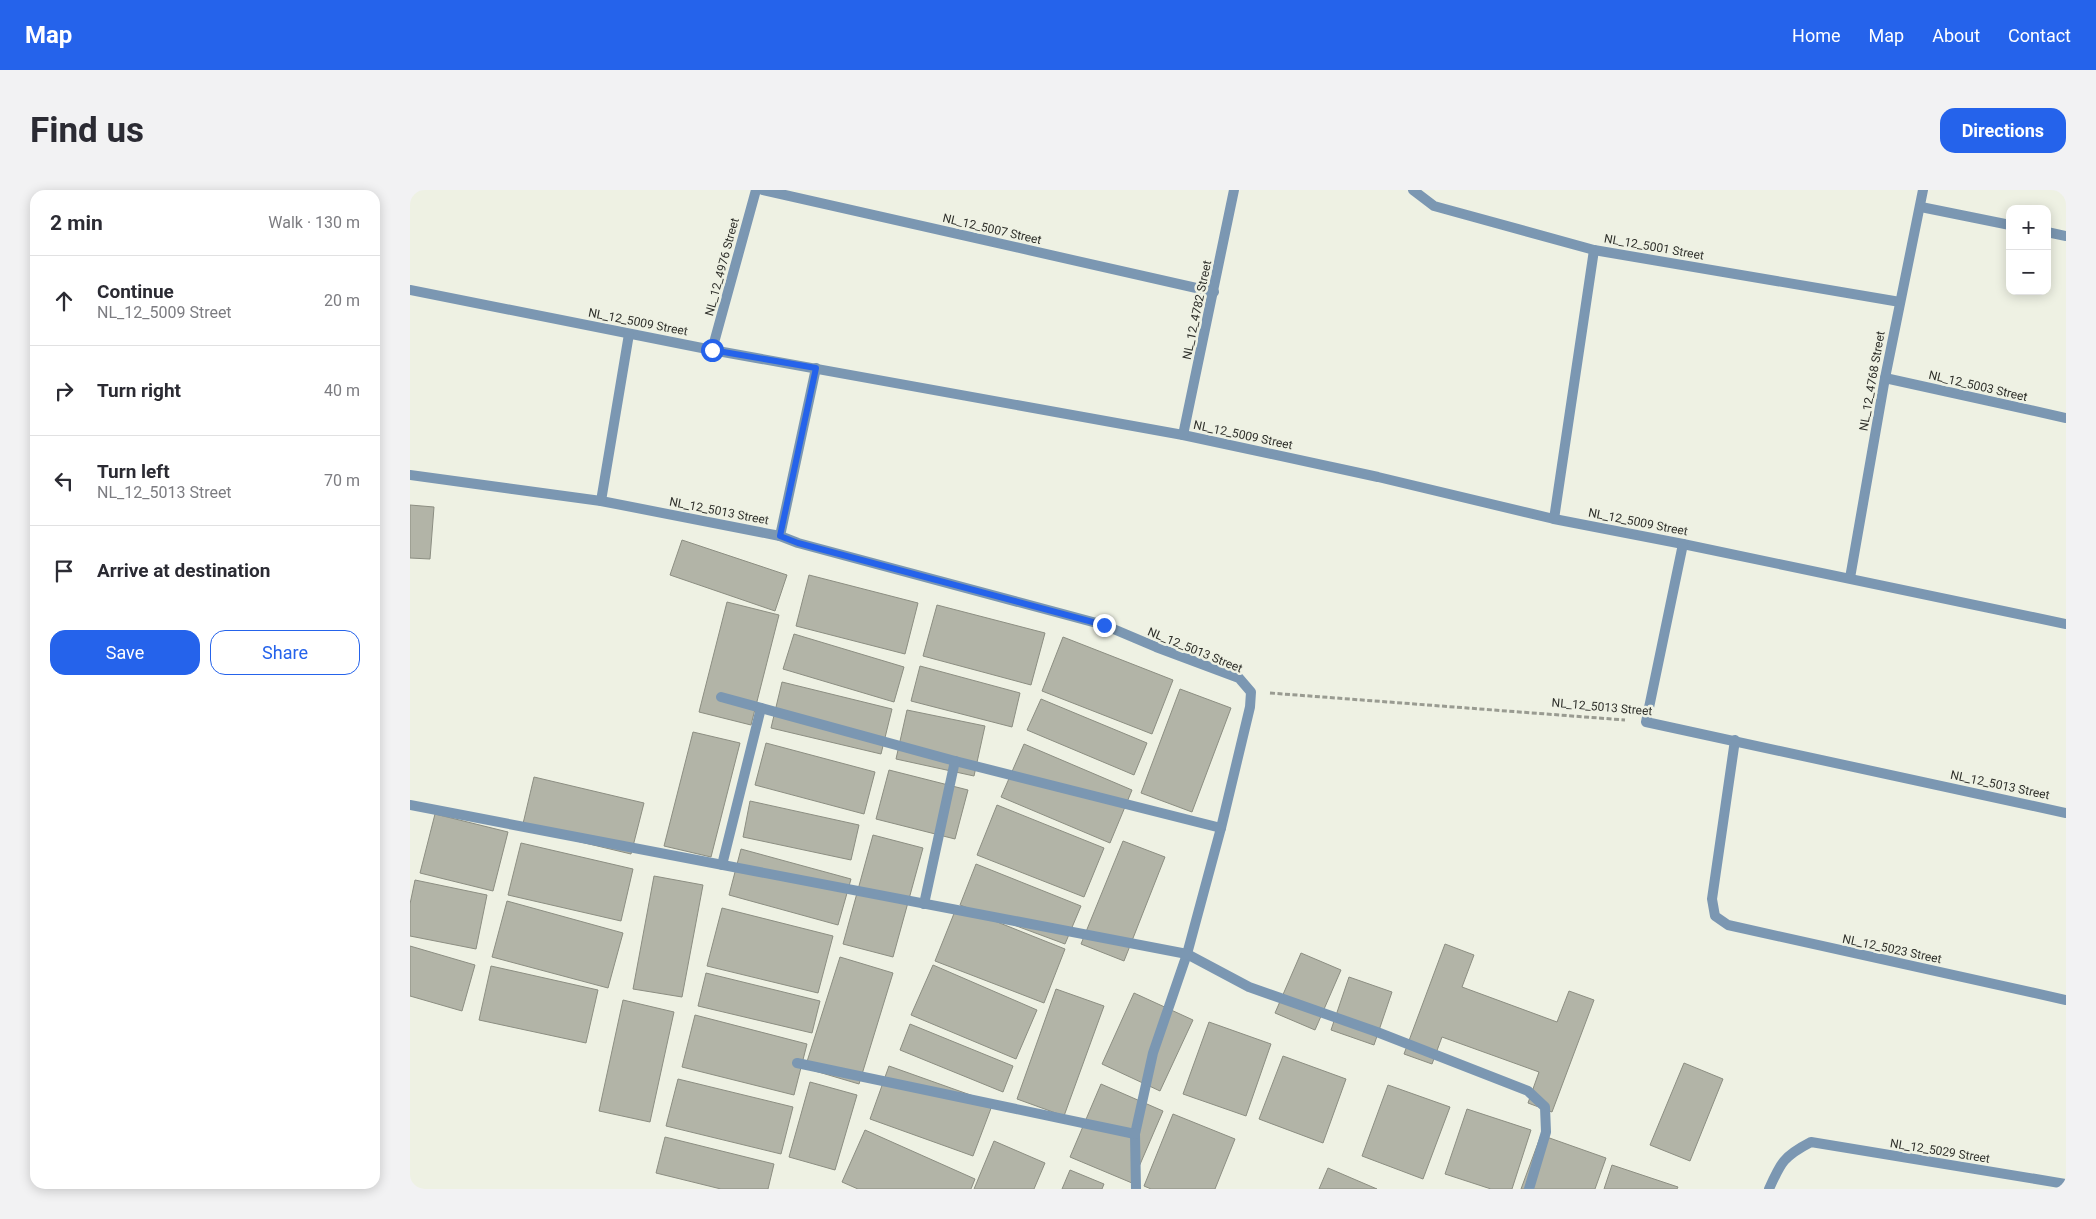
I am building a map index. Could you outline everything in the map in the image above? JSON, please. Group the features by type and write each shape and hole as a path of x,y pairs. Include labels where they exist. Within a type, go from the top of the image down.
{"street":[{"name":"NL_12_4976 Street","path":"712,350 756,190"},
{"name":"NL_12_5007 Street","path":"763,190 1214,292"},
{"name":"NL_12_4782 Street","path":"1183,435 1234,190"},
{"name":"NL_12_5001 Street","path":"1413,190 1434,206 1594,250 1900,302"},
{"name":"NL_12_4768 Street","path":"1850,578 1885,378 1924,190"},
{"path":"1921,207 2006,223"},
{"path":"2051,233 2066,236"},
{"path":"1554,519 1594,250"},
{"name":"NL_12_5009 Street","path":"410,290 712,350 1183,435 1378,477 1554,519 1850,578 2066,624"},
{"path":"601,501 629,334"},
{"path":"780,536 816,368"},
{"name":"NL_12_5003 Street","path":"1885,378 2066,418"},
{"name":"NL_12_5013 Street","path":"410,475 601,501 780,536 798,543 1104,625 1239,678 1251,692"},
{"path":"1646,722 1683,544"},
{"path":"1136,1189 1135,1134 1153,1053 1187,954 1221,828 1250,707 1251,692"},
{"path":"720,697 955,761 1221,828"},
{"path":"722,865 761,708"},
{"name":"NL_12_5013 Street","path":"1646,722 2066,812"},
{"name":"NL_12_5023 Street","path":"1735,740 1712,899 1715,916 1728,925 2066,1000"},
{"path":"924,904 955,761"},
{"path":"410,805 1187,954 1249,987 1377,1032 1528,1091 1545,1107 1546,1132 1529,1189"},
{"path":"797,1063 1135,1134"},
{"name":"NL_12_5029 Street","path":"1769,1189 1779,1166 1791,1153 1811,1142 2066,1184"}],"path":[{"name":"NL_12_5013 Street","path":"1251,692 1646,722"}],"building":[{"path":"410,505 434,507 430,559 410,558"},
{"path":"682,540 787,575 775,611 670,575"},
{"path":"809,575 918,603 905,654 796,626"},
{"path":"727,602 779,615 751,725 699,712"},
{"path":"937,605 1045,633 1031,685 923,656"},
{"path":"794,634 904,667 894,702 783,669"},
{"path":"1063,637 1173,680 1152,734 1042,691"},
{"path":"920,666 1020,693 1012,727 911,701"},
{"path":"782,682 892,709 881,754 771,728"},
{"path":"1180,689 1231,708 1192,812 1141,793"},
{"path":"1041,699 1147,743 1134,775 1027,730"},
{"path":"907,710 985,726 974,776 896,759"},
{"path":"693,732 740,743 711,857 664,846"},
{"path":"766,743 875,772 864,814 755,785"},
{"path":"1024,744 1132,790 1110,843 1001,797"},
{"path":"889,770 968,790 955,839 876,819"},
{"path":"534,777 644,803 631,854 522,828"},
{"path":"750,801 859,825 851,860 743,837"},
{"path":"997,805 1104,848 1084,897 977,855"},
{"path":"435,814 508,832 493,891 420,873"},
{"path":"873,835 923,848 893,957 843,944"},
{"path":"1123,841 1165,857 1124,961 1081,944"},
{"path":"521,843 633,869 621,921 508,895"},
{"path":"741,849 851,879 838,925 729,895"},
{"path":"976,864 1081,906 1065,944 960,905"},
{"path":"654,876 703,885 682,997 633,989"},
{"path":"415,880 487,895 476,949 410,936 410,904"},
{"path":"507,901 623,933 608,988 492,957"},
{"path":"957,906 1065,949 1044,1003 935,961"},
{"path":"722,908 833,936 818,993 707,966"},
{"path":"1445,944 1474,955 1462,987 1557,1022 1569,991 1594,1000 1552,1112 1528,1103 1539,1072 1442,1037 1432,1064 1404,1054"},
{"path":"410,946 475,965 462,1011 410,996"},
{"path":"1301,953 1341,970 1315,1030 1275,1013"},
{"path":"840,957 893,973 859,1084 805,1068"},
{"path":"933,965 1037,1010 1016,1059 911,1015"},
{"path":"491,966 598,990 586,1043 479,1020"},
{"path":"706,973 820,1001 812,1033 698,1006"},
{"path":"1349,977 1392,992 1374,1045 1331,1030"},
{"path":"1056,989 1104,1006 1064,1116 1017,1099"},
{"path":"1134,993 1193,1020 1160,1091 1102,1064"},
{"path":"623,1000 674,1012 650,1122 599,1111"},
{"path":"695,1015 807,1044 794,1095 682,1067"},
{"path":"1209,1022 1271,1044 1246,1116 1183,1094"},
{"path":"910,1024 1013,1066 1003,1092 900,1050"},
{"path":"1283,1056 1346,1079 1323,1143 1259,1119"},
{"path":"1684,1063 1723,1079 1690,1161 1650,1145"},
{"path":"889,1066 993,1103 973,1156 870,1119"},
{"path":"678,1079 793,1107 781,1154 666,1126"},
{"path":"810,1082 857,1095 835,1170 789,1157"},
{"path":"1101,1084 1163,1111 1132,1183 1070,1157"},
{"path":"1388,1085 1450,1107 1423,1179 1362,1156"},
{"path":"1467,1109 1531,1130 1512,1189 1491,1189 1445,1174"},
{"path":"1173,1114 1235,1139 1215,1189 1151,1189 1144,1186"},
{"path":"865,1130 975,1179 971,1189 858,1189 842,1182"},
{"path":"1541,1135 1606,1158 1595,1189 1521,1189"},
{"path":"665,1137 774,1164 768,1189 721,1189 656,1173"},
{"path":"994,1141 1045,1163 1034,1189 974,1189"},
{"path":"1612,1165 1678,1187 1677,1189 1604,1189"},
{"path":"1328,1168 1377,1189 1319,1189"},
{"path":"1070,1170 1104,1184 1102,1189 1062,1189"}],"route":[{"path":"712,350 816,368 780,536 798,543 1104,625"}]}
